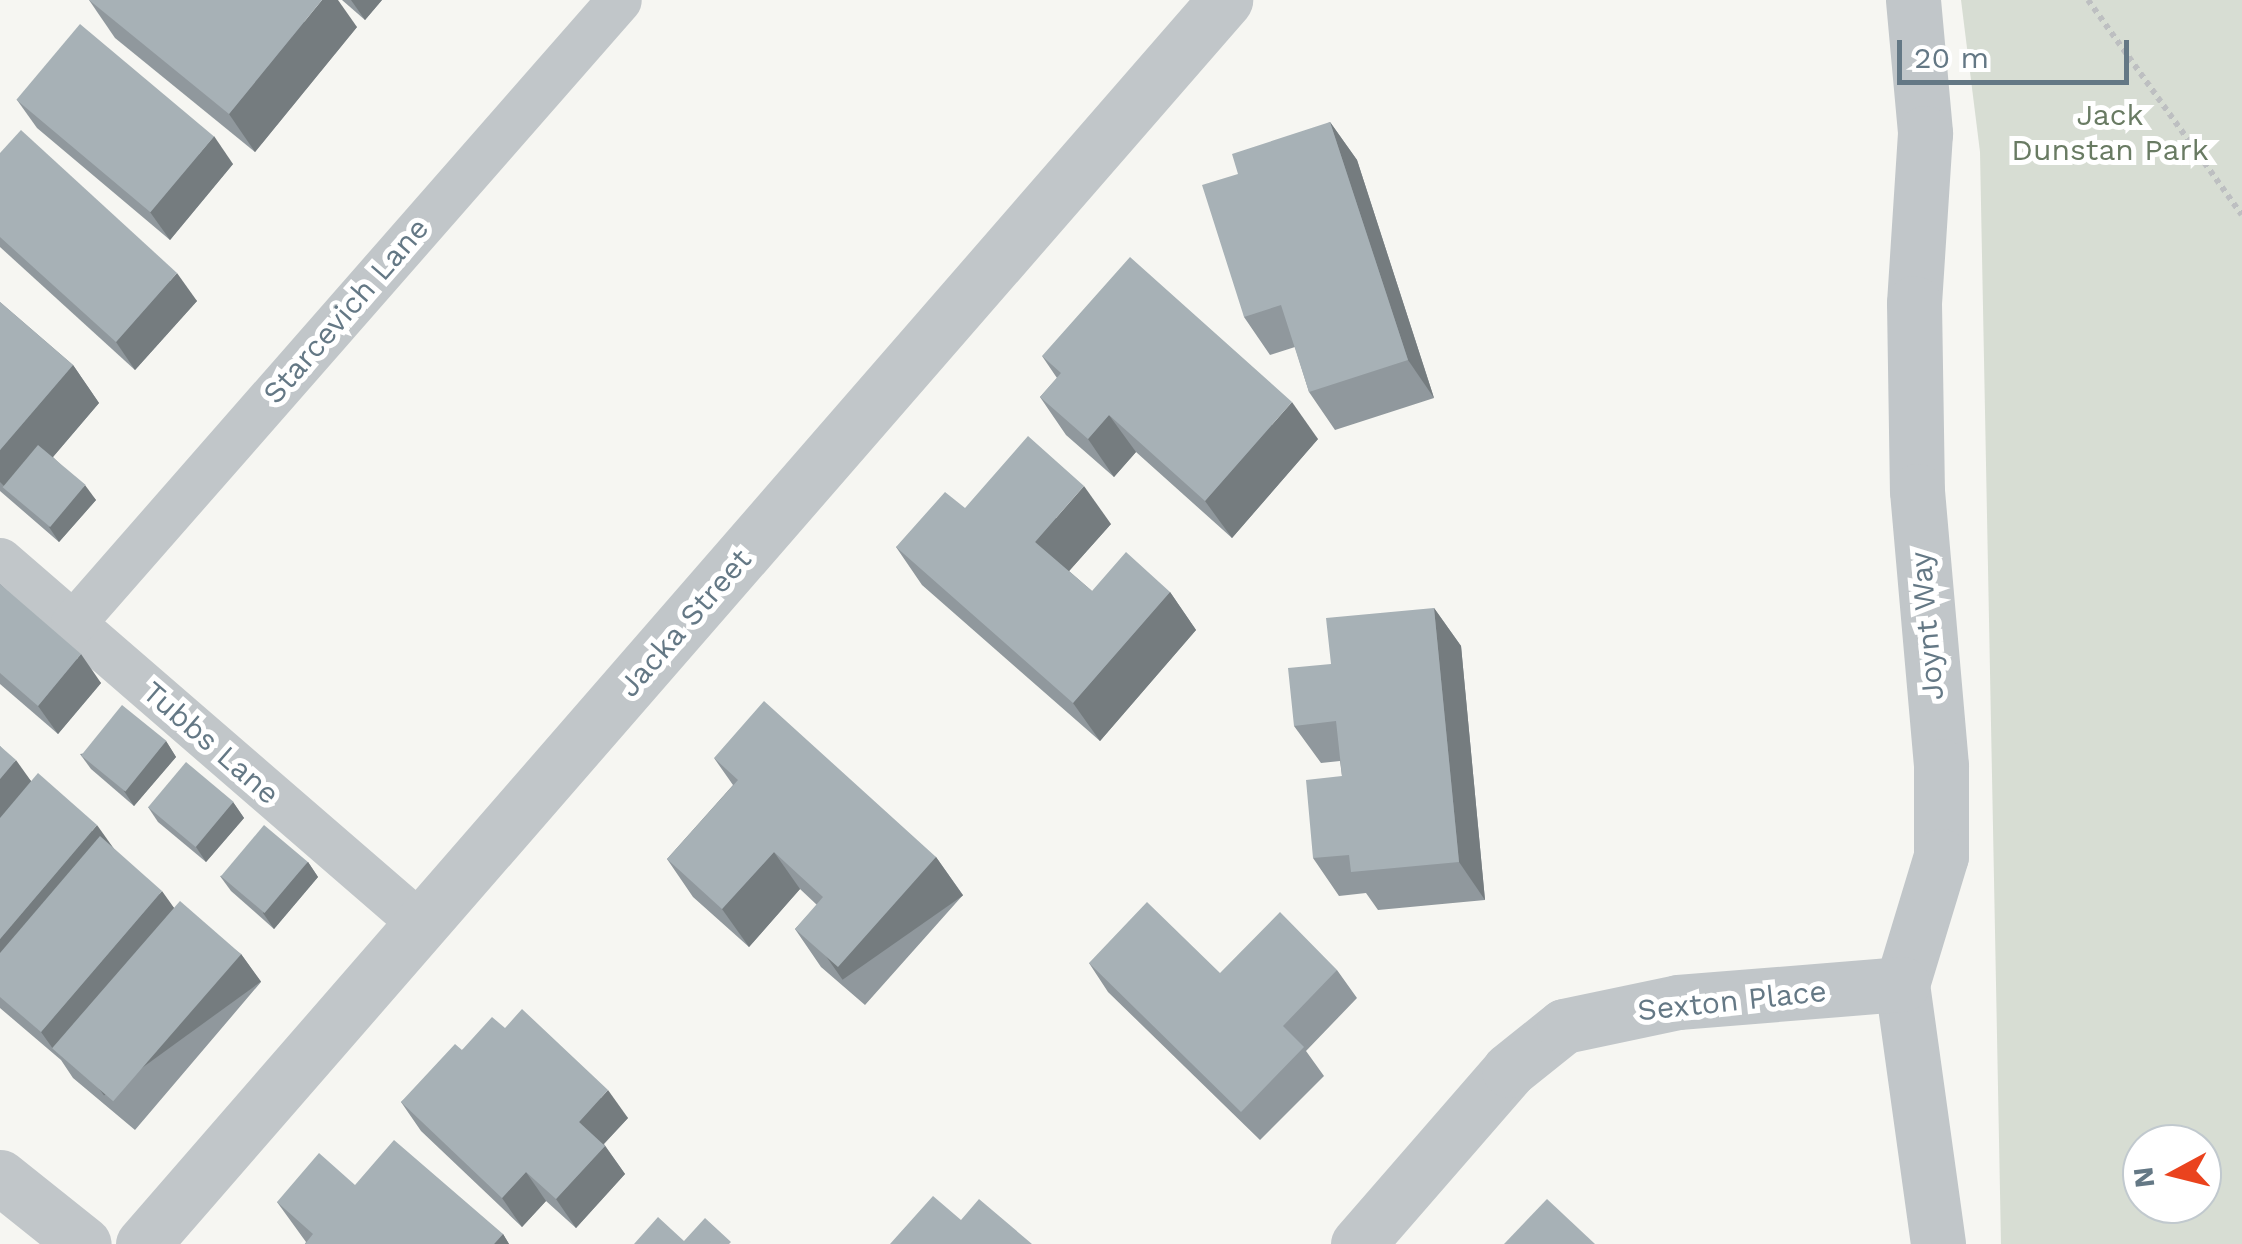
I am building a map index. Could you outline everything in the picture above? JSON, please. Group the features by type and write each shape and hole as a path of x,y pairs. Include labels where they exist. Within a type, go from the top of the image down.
{"street":[{"name":"Jacka Street","path":"143,1244 1225,0"},
{"name":"Joynt Way","path":"1912,0 1924,134 1914,303 1916,491 1941,766 1941,838 1902,984 1938,1244"},
{"name":"Sexton Place","path":"1358,1244 1509,1070 1564,1026 1678,1002 1902,984"},
{"path":"0,1177 84,1244"}],"lane":[{"name":"Starcevich Lane","path":"73,623 619,0"},
{"name":"Tubbs Lane","path":"0,560 422,925"}],"path":[{"path":"2088,0 2242,215"}],"green space":[{"name":"Jack Dunstan Park","path":"1961,0 2242,0 2242,1244 2001,1244 1980,152"}],"building":[{"path":"89,0 322,0 229,114"},
{"path":"80,24 214,136 150,212 16,100"},
{"path":"1330,122 1408,360 1309,392 1281,305 1244,317 1202,185 1238,174 1232,154"},
{"path":"21,130 177,273 116,342 0,237 0,153"},
{"path":"1130,257 1292,402 1205,501 1109,415 1088,439 1040,397 1061,373 1042,356"},
{"path":"0,302 73,365 0,450"},
{"path":"1028,436 1084,486 1035,542 1092,591 1126,552 1170,592 1073,703 896,547 945,492 965,508"},
{"path":"38,445 85,485 50,527 3,487"},
{"path":"0,584 81,654 38,706 0,673"},
{"path":"1434,608 1459,862 1351,872 1349,855 1313,858 1306,780 1342,776 1336,721 1294,726 1288,668 1331,664 1326,618"},
{"path":"764,701 936,857 838,967 795,929 823,897 774,852 722,909 667,859 738,780 714,758"},
{"path":"122,705 166,741 125,791 81,756"},
{"path":"0,746 16,760 0,779"},
{"path":"186,762 233,802 196,847 148,807"},
{"path":"38,773 97,825 0,939 0,818"},
{"path":"264,825 308,862 265,913 221,876"},
{"path":"100,836 162,891 41,1032 0,997 0,953"},
{"path":"180,901 241,954 113,1101 52,1048"},
{"path":"1147,902 1220,973 1280,912 1337,970 1283,1026 1304,1047 1241,1112 1089,963"},
{"path":"522,1009 608,1090 579,1122 605,1146 556,1199 526,1172 502,1198 401,1102 455,1044 462,1050 492,1017 505,1028"},
{"path":"394,1140 503,1234 494,1244 305,1244 313,1234 277,1202 319,1153 355,1185"},
{"path":"933,1196 961,1220 979,1199 1032,1244 890,1244"},
{"path":"1547,1199 1595,1244 1504,1244"},
{"path":"658,1217 684,1241 705,1218 731,1242 634,1244"}]}
